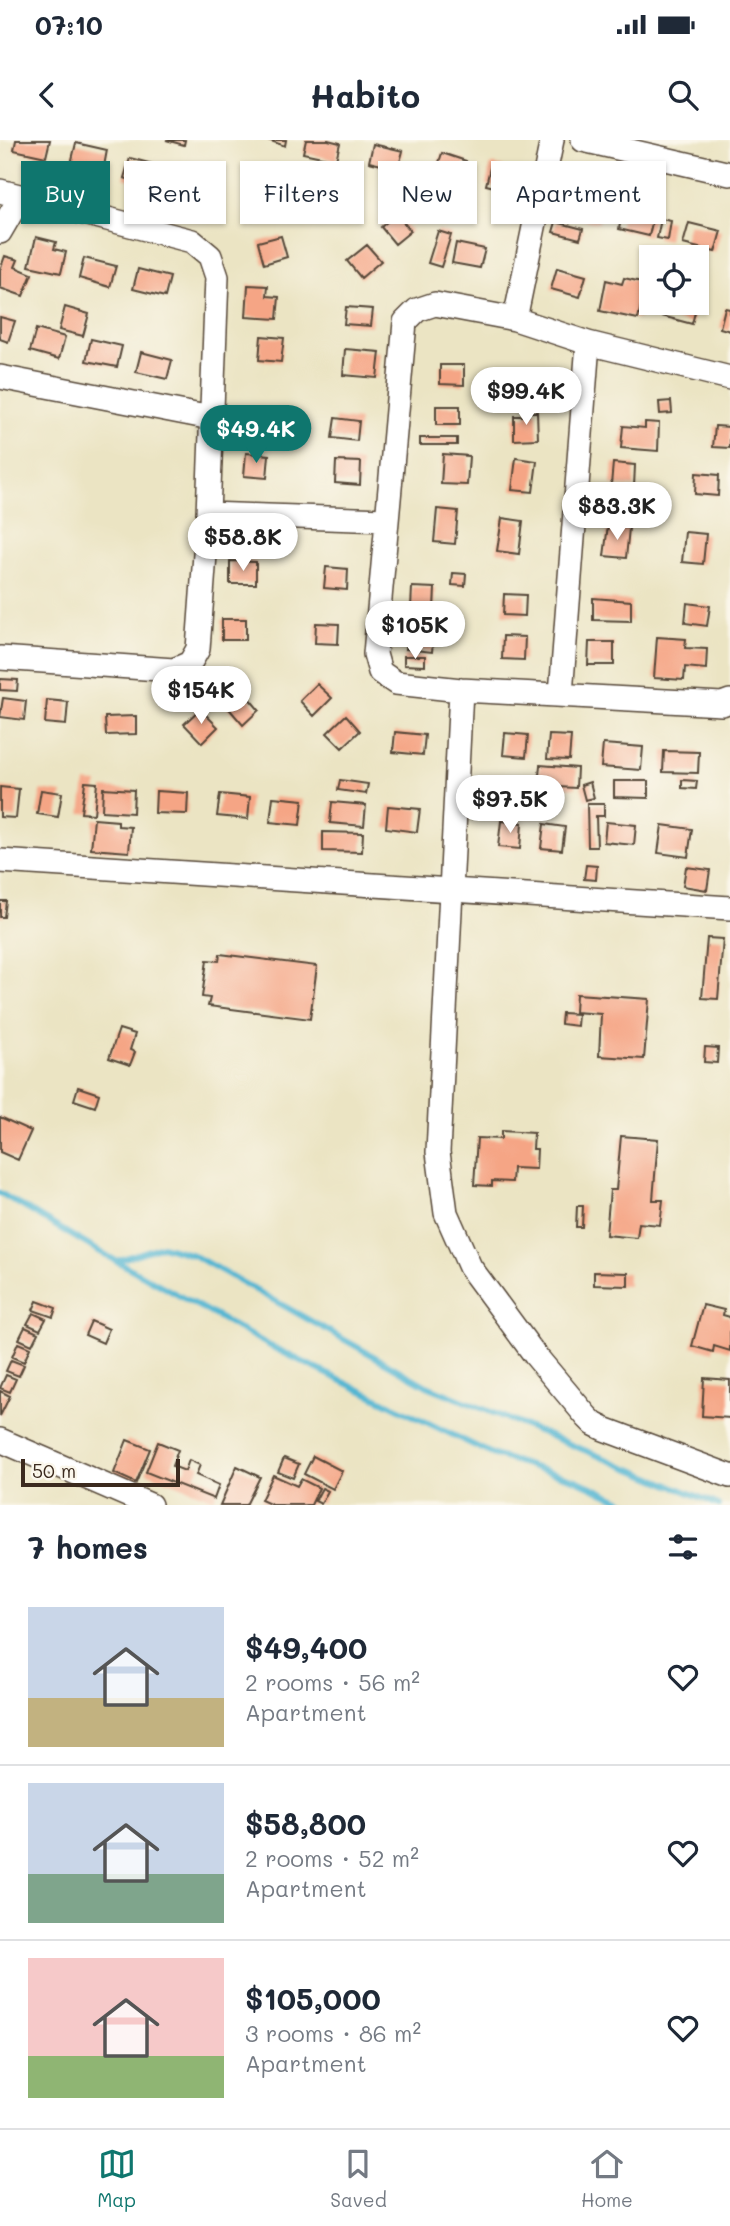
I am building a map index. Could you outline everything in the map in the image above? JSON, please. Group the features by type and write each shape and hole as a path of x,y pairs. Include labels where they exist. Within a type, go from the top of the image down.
{"street":[{"path":"515,319 552,140"},
{"path":"583,140 730,174"},
{"path":"0,232 11,194 192,241 210,256 216,277 208,514 198,649 190,663 174,670 0,658"},
{"path":"730,378 588,343 515,319 435,304 417,310 405,321 375,654 380,672 396,682 461,690 722,704 730,701"},
{"path":"561,694 588,343"},
{"path":"0,376 211,418"},
{"path":"208,514 386,520"},
{"path":"461,690 438,1153 446,1213 470,1267 535,1355 594,1424 730,1476"},
{"path":"0,861 730,908"},
{"path":"0,1440 150,1505"}],"building":[{"path":"16,140 50,140 46,157 14,150"},
{"path":"166,140 185,140 184,145"},
{"path":"268,140 286,140 285,146"},
{"path":"306,140 340,143 336,160 303,153"},
{"path":"76,143 107,150 105,161 72,161"},
{"path":"373,144 403,151 400,161 378,161 378,164 369,162"},
{"path":"442,153 466,161 439,161"},
{"path":"491,164 491,186 486,185"},
{"path":"666,220 671,221 668,240 657,238 660,224 666,224"},
{"path":"689,223 721,231 715,252 709,250 709,245 683,244"},
{"path":"384,224 405,224 411,231 395,244 381,227"},
{"path":"555,224 583,229 580,239 553,232"},
{"path":"620,224 652,224 649,236 619,229"},
{"path":"438,231 451,235 441,267 428,263"},
{"path":"281,236 287,257 264,264 258,242"},
{"path":"36,237 56,242 54,249 66,252 61,273 29,266"},
{"path":"456,243 485,249 480,268 452,263"},
{"path":"367,245 381,261 361,278 347,261"},
{"path":"5,256 18,260 15,267 32,274 23,296 0,288 0,270"},
{"path":"84,258 116,266 110,287 79,278"},
{"path":"557,268 586,276 580,297 551,289"},
{"path":"138,269 170,277 165,297 133,289"},
{"path":"624,278 639,281 638,319 600,311 606,280 622,284"},
{"path":"248,285 268,286 267,296 279,297 277,319 246,317"},
{"path":"65,307 89,314 83,336 59,330"},
{"path":"346,307 373,309 371,326 344,324"},
{"path":"725,308 730,309 730,331 720,328"},
{"path":"662,315 694,315 692,324"},
{"path":"0,317 15,321 8,342 0,339"},
{"path":"36,329 65,337 59,359 30,351"},
{"path":"261,336 284,338 281,362 259,360"},
{"path":"91,339 122,346 117,367 86,361"},
{"path":"345,349 380,352 377,378 343,375"},
{"path":"141,352 172,360 167,379 136,372"},
{"path":"440,365 464,365 464,385 440,384"},
{"path":"527,371 553,374 550,395 525,392"},
{"path":"671,401 672,413 660,414 659,402"},
{"path":"436,406 460,406 460,425 436,425"},
{"path":"527,412 537,412 538,439 514,440 514,416 528,416"},
{"path":"250,413 271,415 269,436 248,434"},
{"path":"335,418 359,421 357,441 332,438"},
{"path":"645,422 659,423 658,451 621,448 623,426 645,428"},
{"path":"715,426 730,427 730,448 713,447"},
{"path":"420,438 457,438 457,445 420,445"},
{"path":"246,453 269,455 267,478 244,476"},
{"path":"443,454 469,456 467,485 441,484"},
{"path":"516,458 537,461 533,492 512,490"},
{"path":"336,461 361,462 360,485 335,483"},
{"path":"613,463 635,465 634,487 611,485"},
{"path":"696,473 719,475 718,496 695,494"},
{"path":"627,495 654,497 654,507 627,506"},
{"path":"437,509 458,511 455,544 434,542"},
{"path":"502,518 523,521 519,554 497,551"},
{"path":"608,525 629,528 626,558 604,556"},
{"path":"685,532 706,534 703,564 682,562"},
{"path":"230,561 256,562 256,584 230,584"},
{"path":"326,567 348,569 347,590 324,588"},
{"path":"453,573 466,574 465,586 452,585"},
{"path":"412,587 435,588 434,609 411,608"},
{"path":"504,594 526,595 525,616 503,615"},
{"path":"593,598 631,601 631,621 593,620"},
{"path":"687,603 710,606 707,626 685,623"},
{"path":"222,619 246,619 246,640 222,640"},
{"path":"316,623 339,624 338,644 315,643"},
{"path":"408,629 434,632 432,652 406,649"},
{"path":"503,636 525,637 524,660 502,659"},
{"path":"657,637 686,639 685,648 707,649 706,669 685,667 684,680 654,678"},
{"path":"589,642 614,642 614,665 588,665"},
{"path":"404,656 425,656 425,666 404,665"},
{"path":"0,679 18,680 17,691 0,690"},
{"path":"236,683 259,710 243,725 219,697"},
{"path":"317,684 332,698 314,716 300,701"},
{"path":"3,698 26,701 24,720 0,717"},
{"path":"47,700 68,702 66,725 45,723"},
{"path":"200,709 218,727 202,743 184,724"},
{"path":"346,715 360,731 342,748 327,733"},
{"path":"136,716 136,734 106,735 105,717"},
{"path":"395,732 425,735 423,755 393,752"},
{"path":"505,733 528,735 526,757 503,755"},
{"path":"549,735 571,736 569,760 547,759"},
{"path":"603,744 643,747 641,770 601,767"},
{"path":"664,751 699,752 698,773 663,772"},
{"path":"540,765 577,768 576,788 538,786"},
{"path":"340,780 368,784 366,794 338,790"},
{"path":"682,780 697,781 696,789 682,788"},
{"path":"614,781 648,781 648,798 614,797"},
{"path":"85,782 97,783 94,814 81,813"},
{"path":"590,782 594,798 585,800 581,785"},
{"path":"0,787 19,789 16,818 0,817"},
{"path":"103,788 134,790 133,813 102,811"},
{"path":"41,790 62,793 58,817 37,814"},
{"path":"156,791 188,793 187,814 155,813"},
{"path":"220,794 250,797 248,819 217,816"},
{"path":"273,797 303,800 300,825 270,822"},
{"path":"332,802 366,805 364,826 330,823"},
{"path":"587,804 604,804 604,816 596,816 597,847 588,847"},
{"path":"388,806 420,809 417,832 386,828"},
{"path":"94,819 118,821 118,826 131,827 129,852 91,849"},
{"path":"501,821 522,823 520,849 498,847"},
{"path":"606,822 636,825 634,845 604,842"},
{"path":"544,824 565,827 562,850 541,848"},
{"path":"662,825 692,829 688,857 658,853"},
{"path":"323,832 363,833 362,852 323,851"},
{"path":"586,865 597,866 596,880 584,879"},
{"path":"686,867 710,870 707,890 683,886"},
{"path":"0,901 6,901 4,917 0,917"},
{"path":"707,938 723,939 718,999 702,998"},
{"path":"220,954 317,966 310,1019 208,1006 210,998 202,997 207,960 219,961"},
{"path":"576,994 649,999 644,1059 599,1056 601,1014 575,1012"},
{"path":"562,1013 578,1014 577,1026 561,1024"},
{"path":"119,1029 135,1034 130,1050 135,1052 130,1065 109,1058"},
{"path":"705,1047 718,1048 717,1063 704,1062"},
{"path":"78,1087 99,1094 95,1107 74,1100"},
{"path":"0,1117 31,1131 18,1160 0,1152"},
{"path":"501,1131 534,1133 533,1149 537,1149 536,1169 513,1168 512,1182 492,1181 492,1186 474,1185 477,1138 501,1139"},
{"path":"621,1136 658,1139 653,1200 663,1200 660,1225 639,1223 637,1238 606,1235 610,1190 616,1190"},
{"path":"577,1206 583,1206 582,1227 576,1227"},
{"path":"594,1272 628,1273 628,1286 594,1285"},
{"path":"37,1301 56,1308 53,1317 33,1310"},
{"path":"703,1305 724,1310 723,1315 730,1317 730,1351 714,1346 713,1352 692,1346"},
{"path":"33,1313 46,1319 40,1330 27,1324"},
{"path":"91,1321 109,1329 103,1343 85,1335"},
{"path":"25,1327 38,1333 32,1345 19,1339"},
{"path":"18,1343 30,1348 24,1362 12,1357"},
{"path":"11,1360 24,1365 19,1376 6,1371"},
{"path":"6,1375 16,1379 10,1392 0,1388"},
{"path":"704,1378 730,1380 730,1418 702,1416"},
{"path":"0,1391 10,1396 0,1416"},
{"path":"127,1440 150,1449 136,1483 114,1473"},
{"path":"158,1442 178,1450 172,1466 185,1471 189,1460 200,1465 196,1475 219,1485 214,1499 146,1472"},
{"path":"313,1456 342,1471 333,1489 304,1474"},
{"path":"284,1458 299,1464 293,1478 278,1472"},
{"path":"237,1466 260,1477 246,1505 220,1505"},
{"path":"273,1475 297,1486 301,1479 319,1488 311,1505 272,1505 261,1500"},
{"path":"322,1488 328,1491 321,1504 315,1501"}],"waterway":[{"path":"0,1193 270,1346 494,1455 576,1480 631,1505"},
{"path":"116,1261 162,1246 193,1255 427,1386 719,1505"}]}
